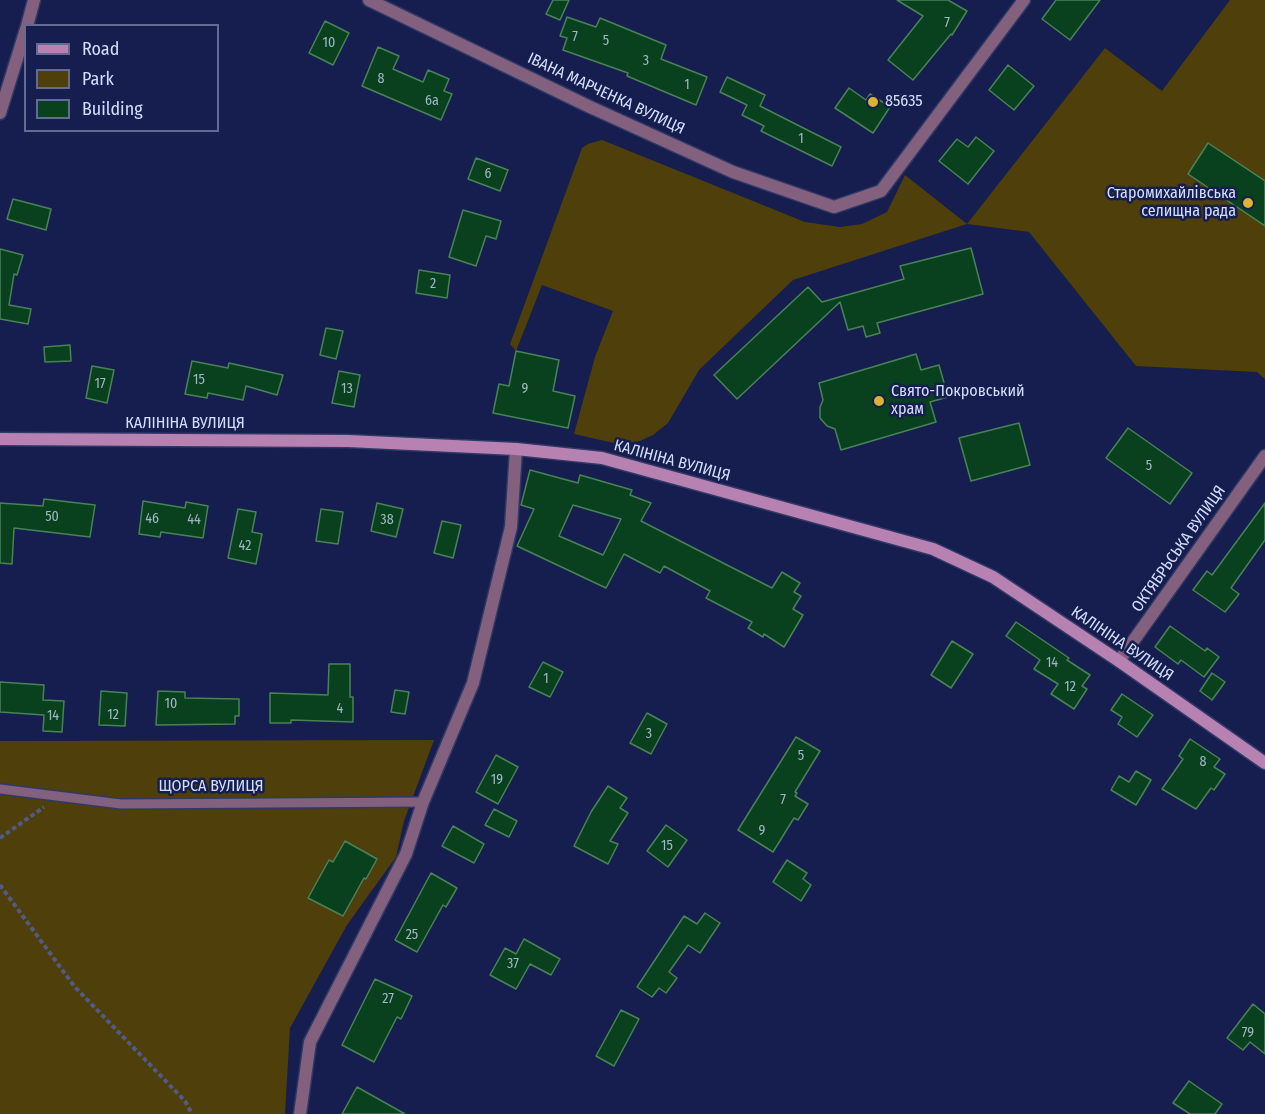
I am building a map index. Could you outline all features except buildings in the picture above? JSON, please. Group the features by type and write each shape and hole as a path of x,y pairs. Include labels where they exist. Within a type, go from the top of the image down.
{"street":[{"path":"27,24 34,0"},
{"name":"ІВАНА МАРЧЕНКА ВУЛИЦЯ","path":"369,0 588,106 733,171 834,207 881,191 1024,0"},
{"path":"0,113 24,34"},
{"name":"КАЛІНІНА ВУЛИЦЯ","path":"0,439 348,441 516,449 602,458 933,549 993,577 1265,763"},
{"path":"300,1114 310,1042 406,854 423,802 473,683 511,527 516,449"},
{"name":"ОКТЯБРЬСЬКА ВУЛИЦЯ","path":"1119,661 1265,456"}],"lane":[{"name":"ЩОРСА ВУЛИЦЯ","path":"0,789 121,804 423,802"}],"path":[{"path":"0,838 59,796"},
{"path":"0,885 74,986 185,1101 192,1114"}],"green space":[{"path":"1230,0 1265,0 1265,379 1257,372 1136,366 1029,232 967,224 1105,48 1162,91"},
{"path":"602,140 805,222 840,227 862,224 887,212 905,175 967,224 793,280 699,370 668,423 653,435 640,441 618,444 574,434 595,357 613,311 542,285 516,351 510,344 582,148"},
{"path":"434,740 404,821 396,857 347,925 290,1028 285,1114 0,1114 0,741"}],"place":[{"name":"85635","path":"873,102"},
{"name":"Старомихайлівська селищна рада","path":"1248,203"},
{"name":"Свято-Покровський храм","path":"879,401"}]}
